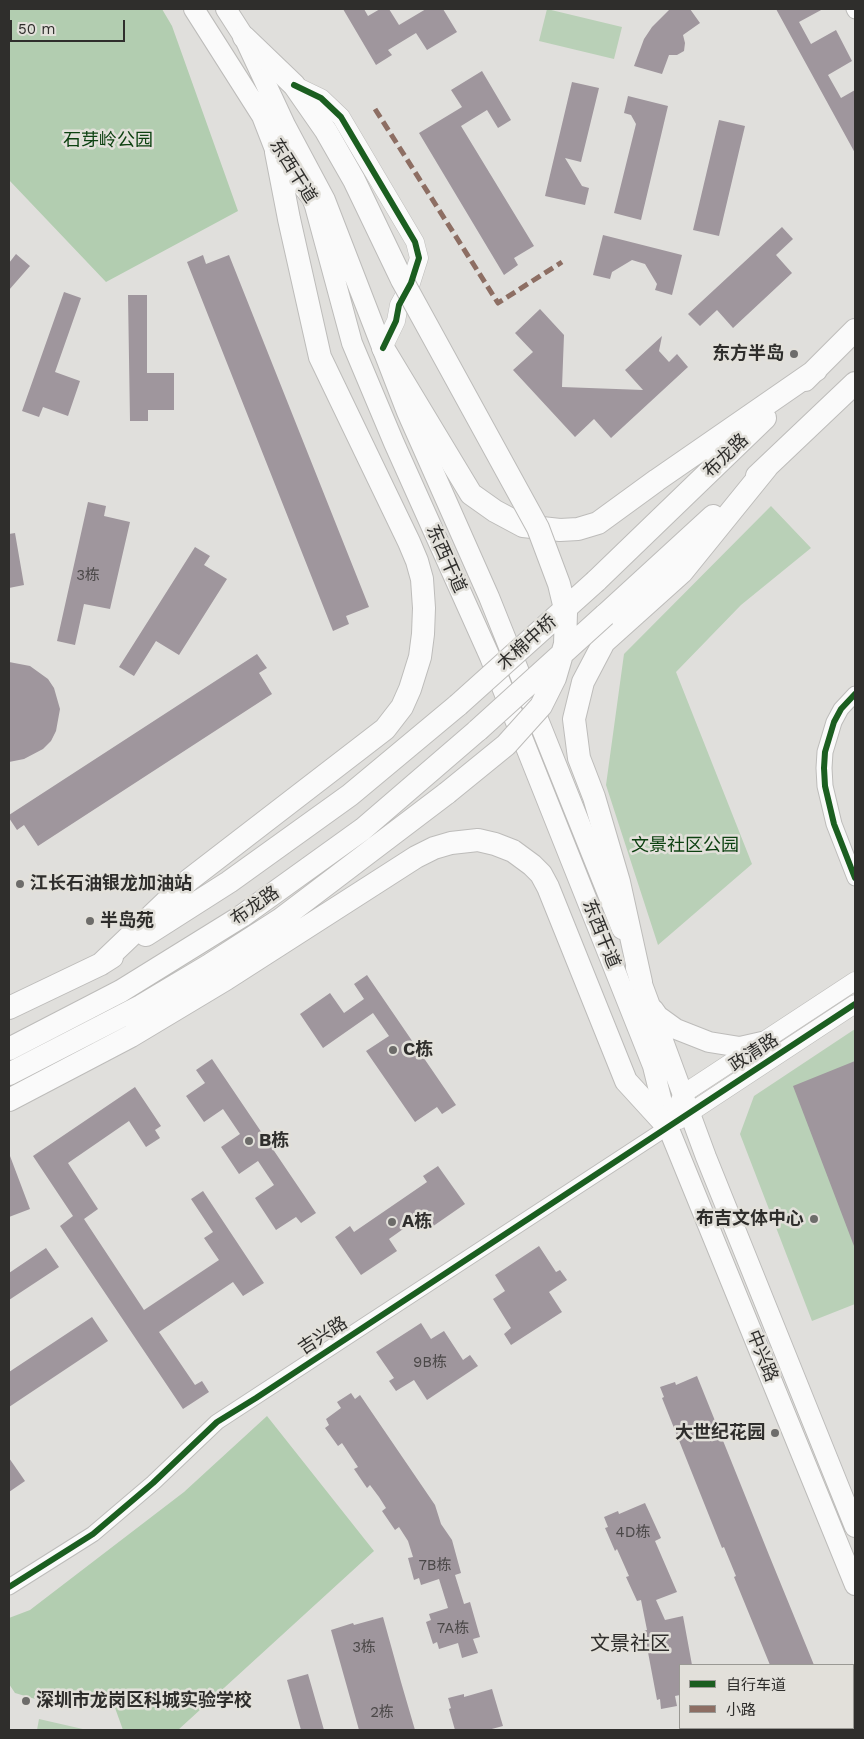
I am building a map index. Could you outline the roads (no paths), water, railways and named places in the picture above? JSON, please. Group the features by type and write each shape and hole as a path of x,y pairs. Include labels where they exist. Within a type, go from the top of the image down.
{"main road":[{"name":"东西干道","path":"194,9 262,116 276,152 312,198 320,203 352,343 394,443 490,657 653,1066 668,1128"},
{"name":"东西干道","path":"226,9 244,37 285,125 383,348 407,412 458,526 544,732 624,935 690,1113"},
{"path":"9,1074 141,1006 208,966 281,918 447,794 506,745 541,706 555,678 565,644 566,613 560,584 538,528 402,280 354,180 326,132 294,85 244,37"},
{"path":"101,964 189,880 385,729 402,707 416,672 420,656 424,634 422,579 409,542 320,357 276,152"},
{"path":"289,219 320,203"},
{"name":"布龙路","path":"596,581 816,370 855,330"},
{"path":"383,348 471,494 495,511 523,526 560,530 578,529 598,523 816,370"},
{"name":"布龙路","path":"605,615 767,467 855,383"},
{"path":"641,982 619,882 594,797 579,758 574,719 583,682 604,642 682,572 767,467"},
{"name":"木棉中桥","path":"458,705 596,581"},
{"name":"木棉中桥","path":"478,730 605,615"},
{"name":"布龙路","path":"9,1008 101,964 229,882 350,795 458,705"},
{"name":"布龙路","path":"9,1049 121,991 242,916 363,829 478,730"},
{"path":"9,1100 131,1036 416,857 434,848 451,843 478,840 512,851 541,874 548,887 626,1082 668,1128"},
{"path":"650,1006 665,1022 697,1039 735,1046 748,1046 762,1042"},
{"name":"中兴路","path":"690,1113 855,1527"},
{"name":"中兴路","path":"668,1128 855,1585"}],"street":[{"path":"294,85 321,98 341,117 416,242 419,258 411,282 399,305 396,321 383,348"},
{"path":"354,138 354,180"},
{"path":"855,694 841,709 834,722 825,752 824,768 825,786 832,818 855,878"},
{"name":"政清路","path":"683,1094 855,981"},
{"name":"政清路","path":"668,1128 855,1004"},
{"path":"668,1128 683,1094"},
{"name":"吉兴路","path":"9,1587 93,1534 153,1483 217,1422 668,1128"}],"place":[{"name":"东方半岛","path":"794,354"},
{"name":"江长石油银龙加油站","path":"20,884"},
{"name":"半岛苑","path":"90,921"},
{"name":"C栋","path":"393,1050"},
{"name":"B栋","path":"249,1141"},
{"name":"布吉文体中心","path":"814,1219"},
{"name":"A栋","path":"392,1222"},
{"name":"大世纪花园","path":"775,1433"},
{"name":"深圳市龙岗区科城实验学校","path":"26,1701"}],"district":[{"name":"文景社区","path":"630,1644"}],"park label":[{"name":"石芽岭公园","path":"108,141"},
{"name":"文景社区公园","path":"685,846"}]}
